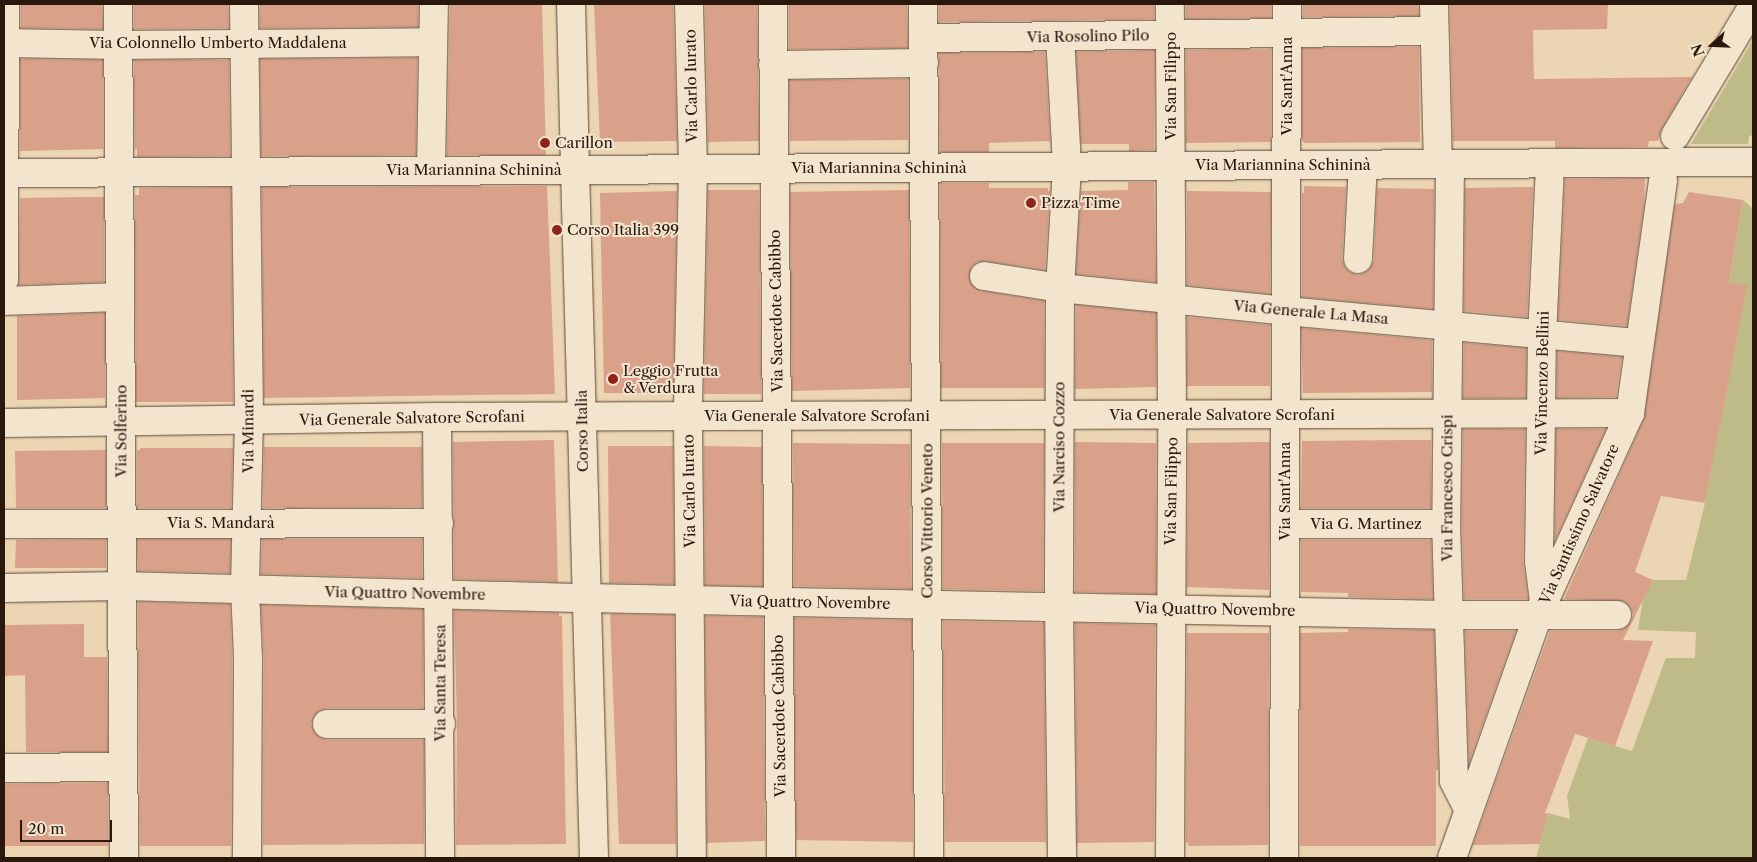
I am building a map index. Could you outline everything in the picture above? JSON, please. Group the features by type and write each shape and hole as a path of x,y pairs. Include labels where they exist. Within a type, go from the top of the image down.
{"street":[{"path":"4,280 5,4"},
{"name":"Via Solferino","path":"118,4 124,858"},
{"name":"Via Minardi","path":"244,4 249,421 246,589 248,658 247,858"},
{"path":"431,171 434,4"},
{"name":"Corso Italia","path":"571,4 594,858"},
{"name":"Via Carlo Iurato","path":"689,4 693,169 688,416 692,858"},
{"name":"Via Sacerdote Cabibbo","path":"773,4 780,858"},
{"name":"Corso Vittorio Veneto","path":"923,4 929,858"},
{"name":"Via San Filippo","path":"1170,4 1172,415 1170,858"},
{"name":"Via Sant'Anna","path":"1284,858 1287,4"},
{"name":"Via Francesco Crispi","path":"1434,4 1433,31 1444,164 1447,324 1446,524 1454,781 1468,809"},
{"path":"1675,136 1753,6"},
{"name":"Via Rosolino Pilo","path":"773,65 1060,36 1433,31"},
{"name":"Via Narciso Cozzo","path":"1060,36 1067,167 1060,288 1059,415 1062,858"},
{"name":"Via Colonnello Umberto Maddalena","path":"4,43 119,45 433,42"},
{"name":"Via Mariannina Schininà","path":"4,173 1753,162"},
{"name":"Via Vincenzo Bellini","path":"1541,609 1539,561 1542,336 1550,164"},
{"path":"1358,258 1363,165"},
{"name":"Via Santissimo Salvatore","path":"1452,858 1541,609 1630,413 1663,180"},
{"name":"Via Generale La Masa","path":"984,276 1060,288 1286,311 1447,324 1542,336 1639,343"},
{"path":"4,301 120,297"},
{"name":"Via Generale Salvatore Scrofani","path":"4,423 582,416 1630,413"},
{"name":"Via Santa Teresa","path":"437,417 441,724 440,858"},
{"name":"Via S. Mandarà","path":"4,524 439,523"},
{"name":"Via G. Martinez","path":"1285,524 1446,524"},
{"name":"Via Quattro Novembre","path":"4,588 122,586 586,598 1285,610 1449,615 1541,609 1617,615"},
{"path":"327,724 441,724"},
{"path":"4,768 123,767"}],"shaded area":[{"path":"1753,40 1753,135 1749,136 1748,144 1691,144"},
{"path":"1743,200 1753,209 1753,858 1536,858 1548,813 1570,819 1567,796 1588,738 1632,751 1666,658 1695,658 1696,632 1638,630 1643,598 1653,580 1686,580 1705,503 1746,286 1729,283"}],"building":[{"path":"21,4 102,4 103,29 21,28"},
{"path":"134,4 228,4 229,28 134,29"},
{"path":"260,4 418,4 418,27 260,28"},
{"path":"450,4 542,4 546,155 447,155"},
{"path":"594,4 673,4 677,141 600,142"},
{"path":"705,4 757,4 759,141 708,142"},
{"path":"789,4 907,4 908,48 789,49"},
{"path":"939,4 1154,4 1154,19 939,22"},
{"path":"1186,4 1271,4 1271,18 1186,19"},
{"path":"1303,4 1418,4 1419,16 1303,17"},
{"path":"1450,4 1608,4 1607,29 1533,30 1534,79 1692,77 1662,128 1658,141 1649,141 1648,147 1555,148 1555,141 1453,141"},
{"path":"1419,47 1420,142 1305,143 1302,141 1302,48"},
{"path":"1271,49 1271,142 1186,143 1186,50"},
{"path":"1155,50 1154,150 1129,151 1129,144 1081,144 1076,52"},
{"path":"1045,52 1050,141 989,143 989,152 940,152 939,53"},
{"path":"417,58 416,155 261,156 260,59"},
{"path":"20,59 103,60 103,149 20,151"},
{"path":"134,60 229,60 230,156 137,157 137,149 135,149"},
{"path":"908,79 908,140 790,141 789,80"},
{"path":"1645,178 1644,205 1627,326 1558,320 1565,179"},
{"path":"1128,182 1154,182 1156,282 1076,274 1081,191 1128,190"},
{"path":"940,183 989,183 989,188 1048,188 1048,191 1050,191 1045,270 986,261 978,262 972,266 969,274 970,282 981,291 1044,301 1044,388 941,388"},
{"path":"547,186 555,394 264,398 262,187"},
{"path":"1304,186 1346,187 1342,259 1344,266 1349,272 1358,275 1365,273 1371,267 1374,260 1377,188 1434,189 1433,309 1302,297 1302,193 1304,193"},
{"path":"231,187 233,402 136,402 135,195 139,195 139,188"},
{"path":"1533,187 1527,317 1464,311 1465,188"},
{"path":"708,190 759,190 761,394 704,394"},
{"path":"909,190 910,388 792,391 790,192"},
{"path":"677,191 673,393 604,393 600,193"},
{"path":"1187,191 1271,192 1270,294 1187,285"},
{"path":"1689,192 1743,200 1729,283 1747,285 1705,503 1661,496 1635,572 1653,580 1623,640 1653,641 1615,746 1575,734 1545,813 1548,813 1540,844 1473,845 1550,631 1617,631 1625,628 1631,622 1633,615 1631,608 1624,601 1564,599 1644,419 1675,204 1683,203"},
{"path":"104,197 104,282 19,285 20,198"},
{"path":"1076,305 1156,313 1156,387 1075,389"},
{"path":"105,313 105,398 17,400 17,316"},
{"path":"1187,317 1270,325 1270,386 1187,386"},
{"path":"1301,328 1432,340 1432,392 1303,393"},
{"path":"1464,343 1526,348 1526,398 1463,398"},
{"path":"1557,351 1622,357 1616,397 1557,398"},
{"path":"1463,429 1525,429 1523,561 1528,599 1464,599 1462,524"},
{"path":"1556,429 1606,429 1555,538"},
{"path":"554,440 558,582 454,579 453,442"},
{"path":"1431,440 1431,508 1301,508 1302,441"},
{"path":"1075,442 1156,443 1156,594 1075,592"},
{"path":"1270,442 1269,590 1187,587 1188,443"},
{"path":"793,443 910,444 911,589 794,586"},
{"path":"942,443 1044,443 1043,591 943,589"},
{"path":"608,446 673,446 674,584 609,583"},
{"path":"704,446 762,447 763,586 705,585"},
{"path":"264,447 422,447 422,507 263,508"},
{"path":"140,448 233,448 231,508 137,508 137,450 140,450"},
{"path":"106,450 106,508 16,508 15,451"},
{"path":"106,539 106,568 15,568 16,540"},
{"path":"137,539 231,539 230,573 138,571"},
{"path":"262,539 422,539 422,578 261,574"},
{"path":"1301,540 1431,540 1433,599 1348,597 1348,593 1301,592"},
{"path":"138,602 230,604 232,658 231,846 140,846"},
{"path":"261,605 423,609 423,708 327,708 320,710 314,716 311,724 314,732 320,738 327,740 424,740 424,844 263,845 264,658"},
{"path":"454,610 559,613 559,616 562,616 566,844 456,845 457,724"},
{"path":"610,614 674,615 676,844 619,844"},
{"path":"705,616 763,617 765,841 707,843"},
{"path":"794,618 912,620 913,842 796,840"},
{"path":"943,621 1044,623 1046,842 945,842"},
{"path":"1075,623 1155,625 1154,842 1077,843"},
{"path":"84,624 84,657 107,657 108,752 26,752 25,675 4,676 4,625"},
{"path":"1348,629 1434,630 1438,770 1436,770 1436,846 1300,846 1300,633 1348,632"},
{"path":"1465,631 1516,631 1469,763"},
{"path":"1187,633 1269,633 1268,845 1188,846 1188,843 1186,843"},
{"path":"108,783 108,846 4,846 4,784"}],"place":[{"name":"Carillon","path":"545,143"},
{"name":"Pizza Time","path":"1031,203"},
{"name":"Corso Italia 399","path":"557,230"},
{"name":"Leggio Frutta & Verdura","path":"613,379"}]}
